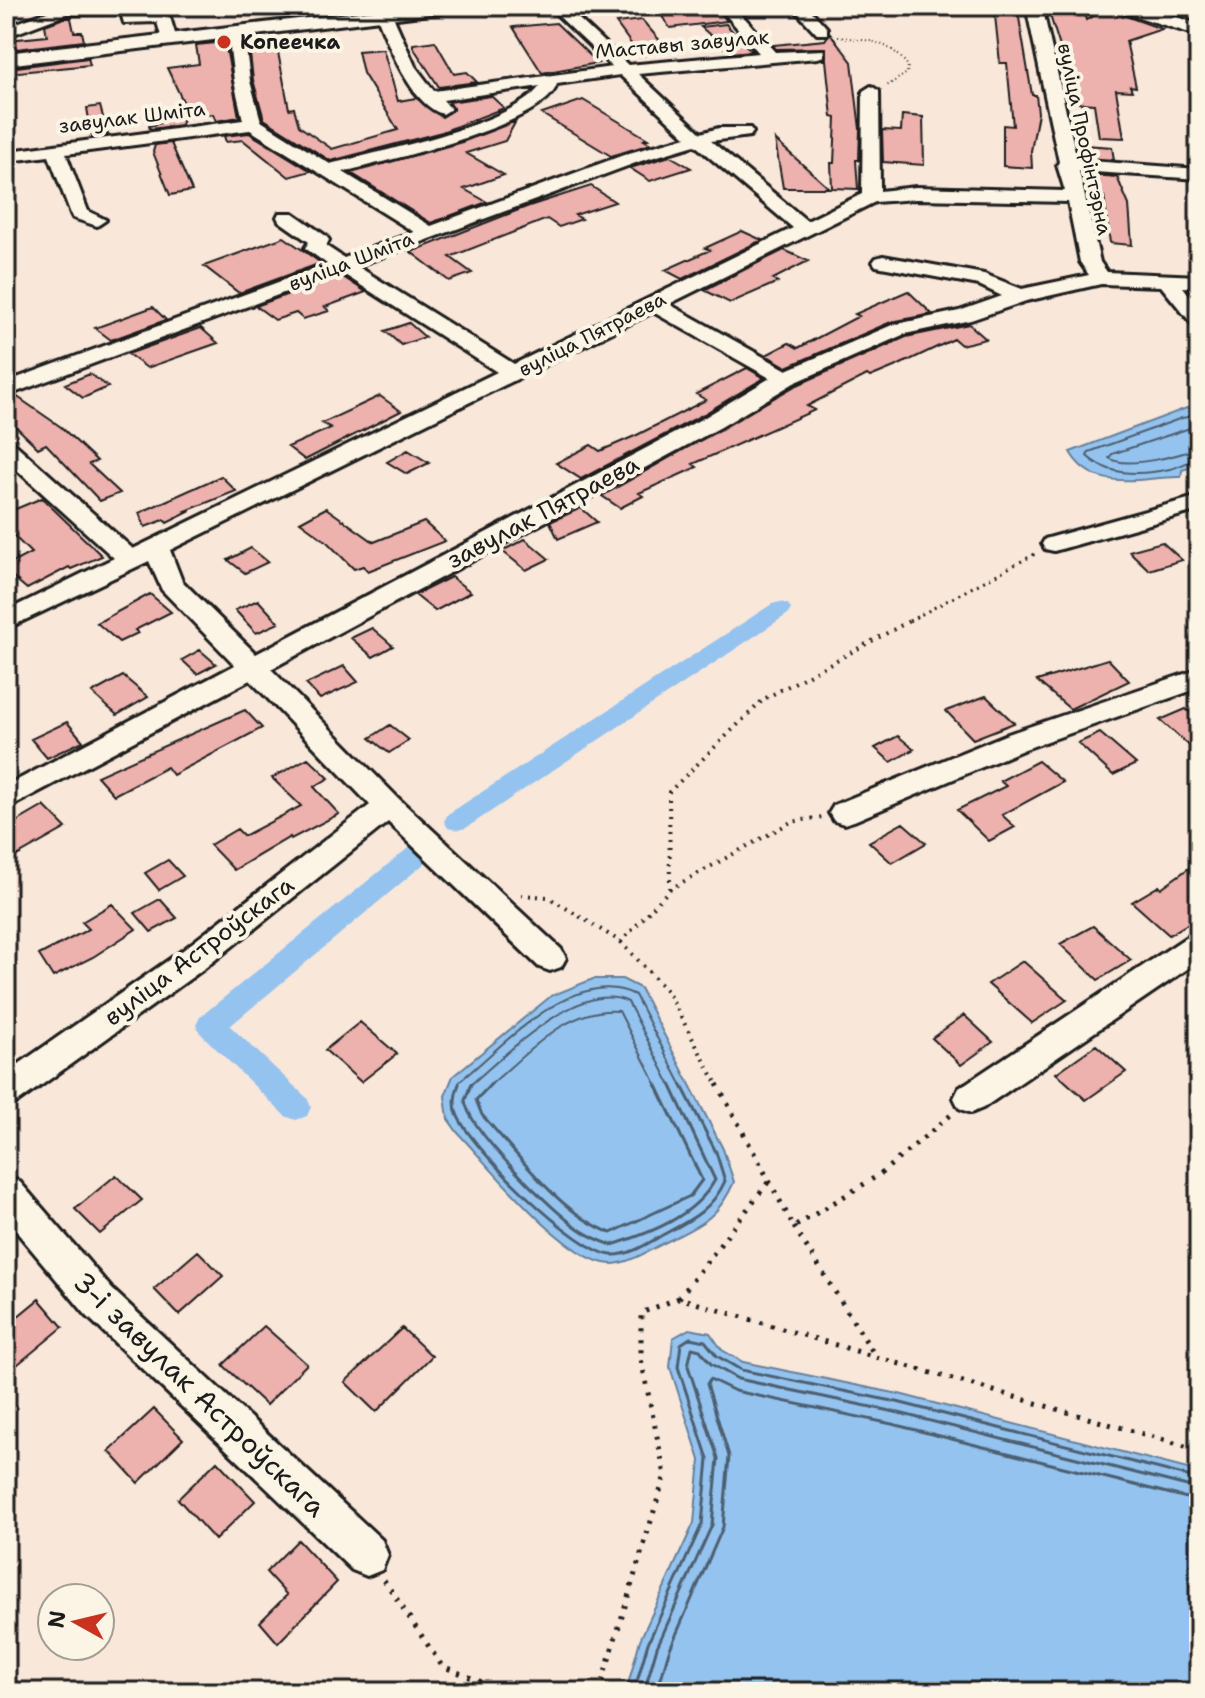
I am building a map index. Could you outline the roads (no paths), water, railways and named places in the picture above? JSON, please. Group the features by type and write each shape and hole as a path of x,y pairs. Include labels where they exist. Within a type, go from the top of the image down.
{"main road":[{"path":"6,59 414,8 455,6"},
{"path":"1136,7 1199,30"}],"street":[{"path":"556,6 698,139 804,228"},
{"path":"726,6 771,57"},
{"path":"799,6 822,31"},
{"name":"вуліца Профінтэрна","path":"1034,6 1066,165 1090,262 1101,278"},
{"path":"6,32 65,10 129,8 129,20 164,17 169,40"},
{"path":"384,14 407,70 428,97 471,129"},
{"path":"236,32 242,81 253,124 428,232"},
{"name":"Маставы завулак","path":"428,97 623,70 818,53"},
{"path":"328,170 471,129 524,108 546,92 550,79"},
{"path":"871,91 871,197"},
{"name":"завулак Шміта","path":"17,155 253,124"},
{"name":"вуліца Шміта","path":"6,389 635,157 719,133 744,132"},
{"path":"56,150 80,214 97,220"},
{"path":"1066,165 1199,174"},
{"name":"вуліца Пятраева","path":"6,621 871,197 916,193 1074,197"},
{"path":"286,217 319,240 315,248 515,374"},
{"path":"883,262 984,280 1020,296"},
{"name":"завулак Пятраева","path":"6,799 713,422 786,378 899,329 964,316 1020,296 1101,278 1199,282"},
{"path":"1166,280 1199,320"},
{"path":"653,303 786,378"},
{"path":"6,448 130,559"},
{"path":"1054,544 1199,503"},
{"path":"156,546 171,584 389,806 550,958"},
{"path":"844,813 1015,742 1199,678"},
{"name":"вуліца Астроўскага","path":"6,1092 194,959 389,806"},
{"path":"971,1098 1199,945"},
{"name":"3-і завулак Астроўскага","path":"6,1192 99,1302 367,1555"}],"water":[{"path":"1192,406 1199,407 1199,465 1182,470 1181,477 1106,479 1080,465 1070,452"},
{"path":"593,979 622,979 640,988 723,1149 734,1182 722,1204 708,1219 632,1259 611,1264 593,1259 551,1231 509,1189 448,1119 445,1096 453,1076 551,996"},
{"path":"689,1329 710,1333 722,1350 743,1362 899,1394 1199,1472 1199,1692 626,1692 640,1640 694,1523 700,1460 670,1367 673,1338"}],"waterway":[{"path":"457,821 780,609"},
{"path":"296,1107 210,1025 416,856"}],"place":[{"name":"Копеечка","path":"224,42"}]}
